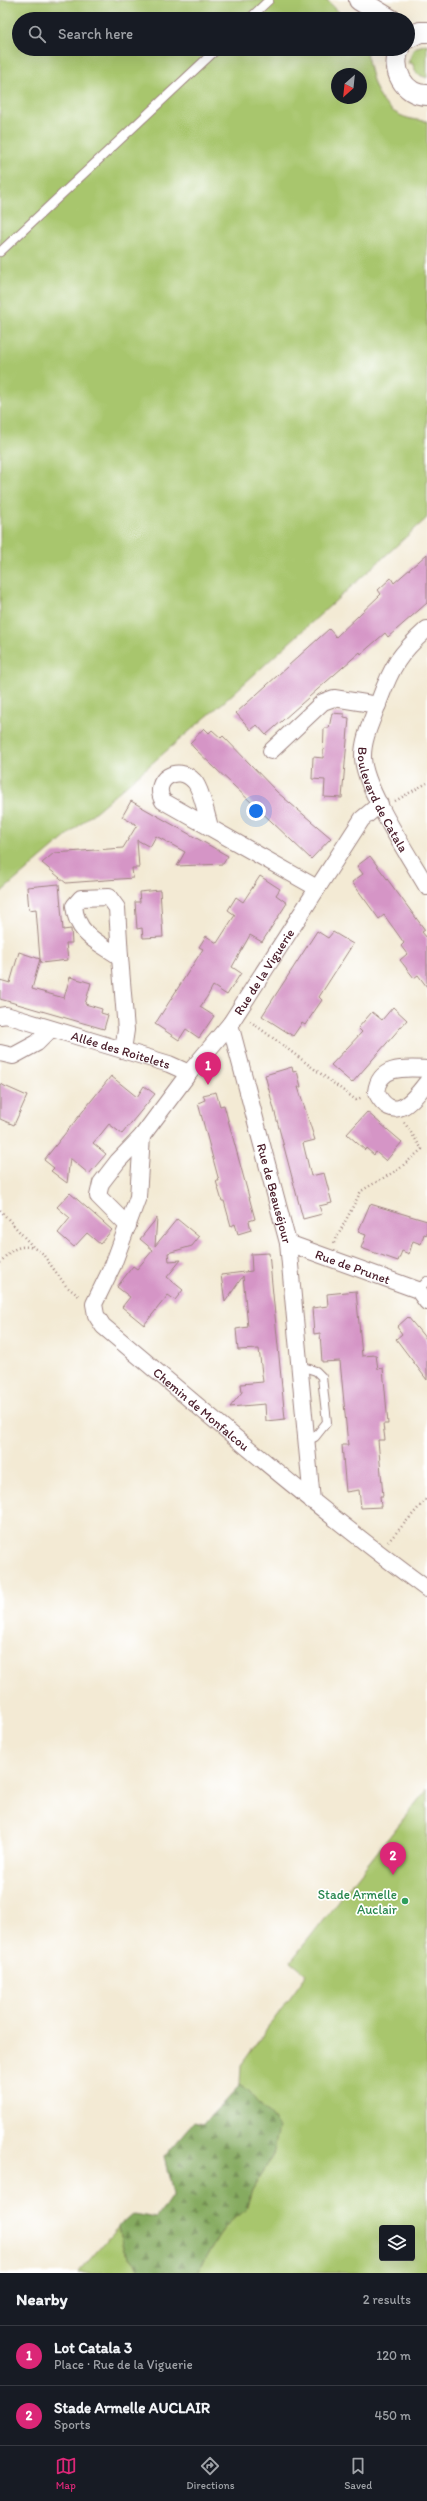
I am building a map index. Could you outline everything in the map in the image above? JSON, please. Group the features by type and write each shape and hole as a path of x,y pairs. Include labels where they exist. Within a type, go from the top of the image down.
{"street":[{"path":"395,56 397,73 407,88 427,95"},
{"name":"Boulevard de Catala","path":"427,629 398,657 364,743 363,757 368,780 427,887"},
{"path":"270,751 323,702 334,698 378,705"},
{"name":"Rue de la Viguerie","path":"128,1226 98,1196 101,1183 142,1136 189,1073 234,1018 362,819 380,804"},
{"path":"210,827 317,888"},
{"path":"120,957 126,1030 123,1050"},
{"name":"Allée des Roitelets","path":"0,1016 6,1015 123,1050 189,1073"},
{"name":"Rue de Beauséjour","path":"234,1018 288,1242 312,1501"},
{"path":"0,1053 13,1056 37,1043 51,1029"},
{"path":"427,1068 392,1069 382,1075 377,1083 376,1092 386,1106 394,1109 403,1107 412,1101 427,1082"},
{"path":"94,1304 128,1226 138,1197 142,1136"},
{"name":"Rue de Prunet","path":"288,1242 328,1255 424,1291"},
{"name":"Chemin de Monfalcou","path":"94,1304 96,1316 103,1326 312,1501 427,1589"}],"lane":[{"path":"257,12 270,0"},
{"path":"0,252 210,56"},
{"path":"300,1366 316,1371 322,1377 327,1422 322,1430 307,1441"}],"path":[{"path":"405,795 427,783"},
{"path":"234,1018 356,1100 376,1092"},
{"path":"328,1255 361,1191 399,1169 422,1149 394,1109"},
{"path":"0,1210 34,1248 42,1253 66,1286 77,1296 94,1304"},
{"path":"0,1263 9,1252 22,1245 34,1248"},
{"path":"378,1553 427,1498"}],"green space":[{"path":"0,0 327,0 339,12 12,12 12,56 368,56 376,89 389,108 399,115 411,119 427,121 427,518 226,700 0,893"},
{"path":"427,44 427,78 417,74 412,63 408,63 411,56 415,56 415,48"},
{"path":"427,1789 427,2273 196,2273 222,2231 236,2217 246,2210 251,2192 273,2155 249,2091 240,2085 241,2065 307,1974 291,1961"},
{"path":"240,2085 249,2091 279,2127 273,2155 251,2192 246,2210 228,2224 222,2231 196,2273 142,2273 124,2251 118,2227 133,2214 157,2218 173,2194 164,2157 194,2122 203,2124"},
{"path":"118,2227 124,2251 142,2273 78,2273"}],"building":[{"path":"427,554 427,603 388,637 385,633 361,654 360,652 266,735 257,725 251,730 236,713 329,629 336,637 381,594 378,590 391,578 394,583"},
{"path":"332,713 344,714 344,717 349,718 342,798 324,797 325,780 312,779 313,757 323,758 324,728 329,728"},
{"path":"204,728 209,733 212,730 221,738 223,736 277,792 331,838 311,859 194,748 190,743"},
{"path":"131,801 228,856 223,864 177,866 185,852 156,836 150,847 137,840 139,868 132,868 133,878 66,883 42,863 54,853 123,848 137,825 122,817"},
{"path":"370,856 425,930 422,932 427,938 427,987 418,975 414,978 400,960 407,954 401,946 404,943 397,933 384,915 379,919 352,882 363,874 357,866"},
{"path":"260,876 280,889 276,895 287,903 262,942 250,935 232,967 241,973 227,995 213,986 200,1007 214,1016 199,1038 186,1029 179,1040 155,1024 203,949 199,947 206,936 217,943 235,915 228,910 236,897 243,902"},
{"path":"59,884 63,930 71,929 72,943 66,943 68,960 41,963 36,909 29,910 27,887"},
{"path":"160,890 163,937 143,938 142,928 137,929 135,902 140,902 139,892"},
{"path":"317,931 328,938 333,932 353,944 319,997 322,1000 305,1025 302,1023 293,1036 262,1016"},
{"path":"19,952 40,959 32,989 64,998 70,977 91,983 85,1004 102,1009 101,1013 108,1015 104,1029 0,999 0,980 10,983"},
{"path":"393,1007 407,1020 352,1083 331,1065 362,1032 358,1028 372,1012 382,1020"},
{"path":"292,1067 293,1072 297,1071 301,1087 298,1087 315,1140 303,1143 311,1176 324,1173 332,1203 319,1206 322,1214 303,1219 265,1075"},
{"path":"111,1076 137,1097 144,1086 155,1094 122,1134 109,1124 93,1143 106,1154 89,1174 70,1158 67,1183 51,1171 54,1168 44,1160"},
{"path":"0,1084 27,1096 14,1125 0,1119"},
{"path":"216,1092 220,1106 224,1105 255,1219 249,1221 251,1230 238,1234 235,1224 231,1226 224,1201 222,1201 216,1181 219,1181 198,1103 205,1100 203,1095"},
{"path":"367,1112 402,1142 386,1161 376,1152 374,1155 366,1148 365,1150 347,1134"},
{"path":"70,1193 112,1230 100,1244 87,1233 74,1247 58,1233 70,1218 57,1207"},
{"path":"370,1204 427,1221 427,1235 424,1234 421,1244 413,1241 409,1254 402,1251 398,1261 361,1248 366,1235 358,1232"},
{"path":"157,1218 155,1246 177,1219 199,1237 192,1246 168,1253 169,1261 181,1260 167,1277 183,1290 175,1300 168,1295 144,1325 122,1307 130,1297 117,1287 133,1266 137,1269 153,1250 140,1239"},
{"path":"269,1253 285,1419 266,1421 265,1404 230,1407 242,1392 241,1384 263,1382 259,1349 238,1350 236,1329 248,1327 243,1276 225,1302 221,1275 252,1271 251,1254"},
{"path":"356,1291 362,1356 376,1355 378,1369 383,1368 388,1424 383,1424 385,1440 378,1440 383,1496 380,1496 381,1507 361,1508 359,1490 346,1492 342,1445 348,1445 340,1361 322,1362 320,1333 314,1334 312,1308 328,1306 327,1294"},
{"path":"408,1317 427,1340 427,1380 396,1339 402,1334 397,1327"}],"place":[{"name":"Lot Catala 3","path":"208,1085"},
{"name":"Stade Armelle AUCLAIR","path":"393,1875"},
{"name":"Stade Armelle Auclair","path":"405,1901"}]}
